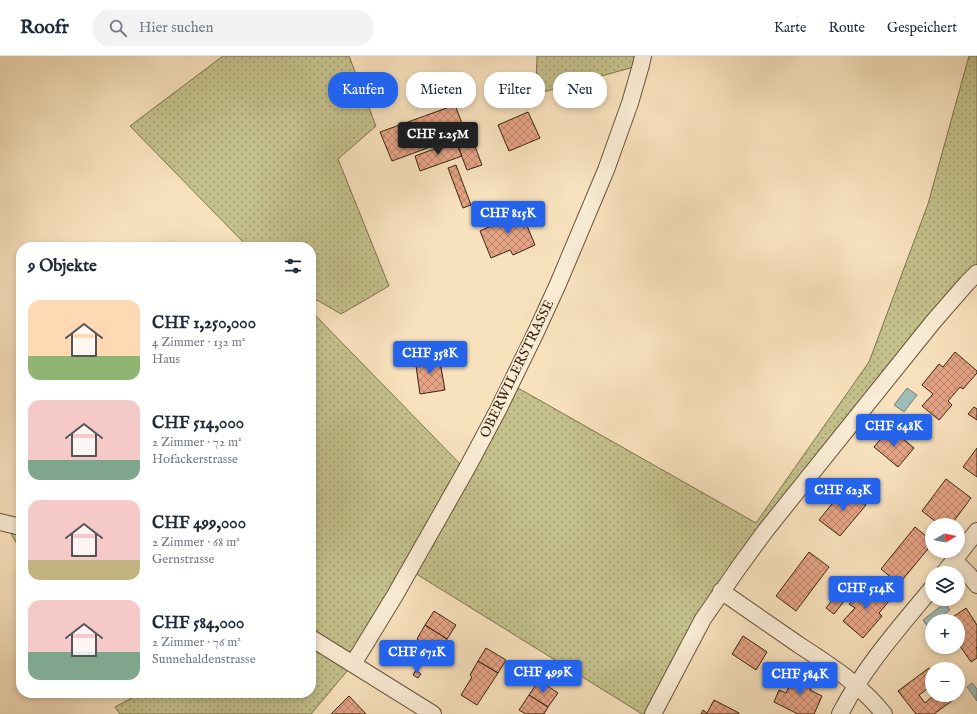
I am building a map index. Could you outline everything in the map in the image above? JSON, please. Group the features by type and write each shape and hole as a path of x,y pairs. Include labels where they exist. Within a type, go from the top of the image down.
{"street":[{"name":"OBERWILERSTRASSE","path":"352,664 398,590 466,470 498,410 536,332 606,170 630,103 643,56"},
{"path":"653,714 703,619 743,561 775,518 933,322 977,273"},
{"path":"0,522 16,526"},
{"path":"949,566 977,531"},
{"path":"954,560 977,585"},
{"path":"721,592 838,670 877,705 884,714"},
{"path":"840,714 856,685 872,662 925,597"},
{"path":"316,641 433,714"}],"shaded area":[{"path":"223,56 349,56 355,72 328,72 328,108 369,108 376,126 338,159 389,286 341,314 316,300 316,242 243,242 130,126"},
{"path":"537,56 643,56 641,65 607,74 607,72 553,72 553,89 545,92 545,72 537,72"},
{"path":"969,56 977,56 977,273 766,530 653,714 642,714 410,570 353,664 311,714 120,714 115,707 132,698 316,698 316,316 466,470 511,384 756,523 869,362 928,204"},
{"path":"5,523 16,526 16,542"}],"water":[{"path":"907,388 917,395 904,412 894,405"},
{"path":"941,606 947,606 950,610 945,614 931,614"},
{"path":"972,683 977,689 977,701 967,687"}],"building":[{"path":"447,108 456,108 463,126 452,131 455,138 392,161 380,132"},
{"path":"528,112 540,138 509,151 498,125"},
{"path":"467,125 482,165 467,170 452,131"},
{"path":"456,141 462,156 420,171 415,156"},
{"path":"456,165 471,205 463,208 448,168"},
{"path":"520,209 535,245 513,255 510,250 491,258 480,231 498,223 496,219"},
{"path":"955,352 977,371 977,373 963,389 960,387 948,401 952,405 939,420 922,406 933,394 922,385 939,364 943,367"},
{"path":"439,356 445,390 420,394 415,359"},
{"path":"974,407 977,409 977,420 968,414"},
{"path":"890,428 914,448 898,467 874,447"},
{"path":"977,448 977,477 963,467"},
{"path":"946,479 971,498 956,518 931,518 922,511"},
{"path":"845,488 866,505 840,536 819,520"},
{"path":"915,527 925,535 925,552 899,584 881,569"},
{"path":"809,552 829,567 796,611 776,596"},
{"path":"868,582 890,600 879,613 882,616 863,638 843,621 855,608 849,604"},
{"path":"837,594 845,600 834,614 826,608"},
{"path":"966,608 977,625 977,658 971,662 965,653 965,614 957,614"},
{"path":"434,611 456,625 447,639 425,625"},
{"path":"425,625 447,639 438,653 417,639"},
{"path":"743,636 767,652 756,670 732,654"},
{"path":"486,648 506,660 498,673 478,661"},
{"path":"478,661 498,673 477,705 461,695 472,677 470,675"},
{"path":"416,670 421,674 418,678 413,675"},
{"path":"925,671 925,690 919,695 925,703 950,702 934,714 916,714 898,691"},
{"path":"796,672 815,681 810,690 822,696 814,714 798,714 774,702 779,690 786,693"},
{"path":"539,680 558,693 548,707 529,695"},
{"path":"529,695 548,707 544,714 526,714 519,710"},
{"path":"349,696 366,714 331,714"},
{"path":"714,700 739,714 701,714 703,710 707,713"}]}
